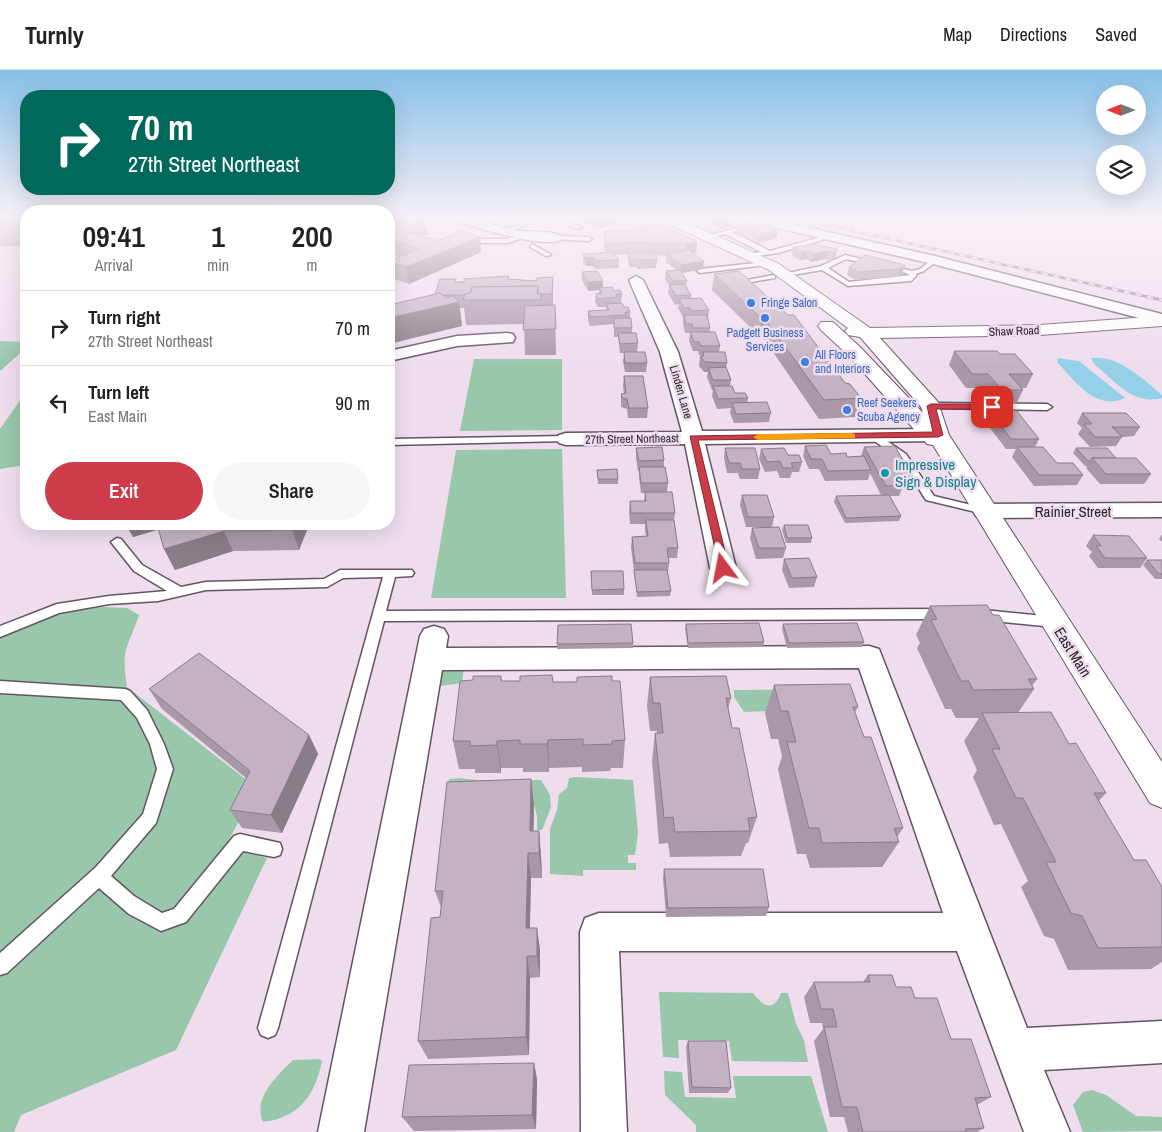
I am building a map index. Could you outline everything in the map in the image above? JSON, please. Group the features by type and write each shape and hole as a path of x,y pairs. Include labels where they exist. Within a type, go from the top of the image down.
{"main road":[{"name":"East Main","path":"765,268 841,327 866,333 931,406 936,435"},
{"name":"East Main","path":"779,277 855,352 895,396 936,435 1162,792"},
{"name":"Shaw Road","path":"866,333 1040,330 1162,320"},
{"name":"East Main","path":"866,333 863,336 863,346 895,396"}],"street":[{"path":"964,268 1162,320"},
{"name":"Linden Lane","path":"636,280 669,352 693,438 723,568"},
{"path":"395,355 457,341 507,338"},
{"name":"27th Street Northeast","path":"566,439 936,435"},
{"name":"Rainier Street","path":"984,511 1162,510"},
{"path":"341,1132 432,648 869,657 969,932 1047,1132"},
{"path":"604,1132 599,932 969,932"},
{"path":"1015,1050 1162,1042"}],"lane":[{"path":"700,271 717,268"},
{"path":"745,281 779,277 823,268 848,284 910,279 914,275 911,273"},
{"path":"889,268 911,273 925,268"},
{"path":"931,406 1047,407"},
{"path":"875,436 882,444 902,456 930,498 984,511"},
{"path":"395,442 566,439"},
{"path":"117,542 138,568 179,592"},
{"path":"268,1028 390,573"},
{"path":"0,632 14,624 57,609 109,600 158,597 206,586 327,582 340,574 408,573"},
{"path":"378,616 866,613 963,614 1054,622"},
{"path":"0,687 125,695 142,714 157,744 165,769 150,818 99,876 0,966"},
{"path":"99,876 119,896 143,915 161,922 180,916 240,842 274,849"}],"green space":[{"path":"0,341 20,342 20,353 0,371"},
{"path":"474,359 562,359 562,430 460,431"},
{"path":"20,401 20,466 0,469 0,429"},
{"path":"562,449 566,598 431,598 456,450"},
{"path":"103,607 127,608 139,615 125,656 127,687 257,788 225,847 267,858 176,1050 21,1115 14,1132 0,1132 0,637 61,611"},
{"path":"449,669 464,669 462,683 434,687 440,673"},
{"path":"837,689 840,708 744,712 734,697 734,690"},
{"path":"460,778 484,781 541,780 550,795 551,807 542,830 537,830 537,816 533,801 445,803 449,779"},
{"path":"569,778 633,780 638,833 635,855 628,855 628,863 636,863 636,870 583,870 583,876 550,874 550,829 557,810 559,794 567,788"},
{"path":"659,992 753,993 761,1002 768,1005 775,1003 781,993 788,993 796,1024 804,1040 808,1062 732,1061 729,1041 678,1040 679,1058 663,1057"},
{"path":"320,1059 322,1061 315,1084 303,1103 286,1116 263,1122 261,1104 268,1088 280,1073 293,1060"},
{"path":"664,1071 682,1072 685,1097 736,1098 733,1076 811,1076 828,1132 696,1132 696,1125 665,1095"},
{"path":"1092,1090 1106,1095 1136,1116 1162,1117 1162,1131 1083,1132 1073,1105 1083,1092"}],"water":[{"path":"1058,358 1079,361 1125,398 1105,401 1095,398 1078,385 1057,362"},
{"path":"1091,358 1111,360 1130,369 1162,395 1162,398 1152,400 1133,395 1109,378 1094,364"}],"building":[{"path":"850,268 901,268 899,269 858,272"},
{"path":"680,270 687,281 673,281 666,271"},
{"path":"597,271 603,281 588,282 582,272"},
{"path":"739,271 788,315 794,315 845,383 850,384 861,398 824,400 765,319 762,319 714,274"},
{"path":"509,276 508,279 537,281 537,278 553,277 552,294 538,294 538,286 472,287 471,293 464,295 435,294 440,279 456,279 455,282 464,282 464,279"},
{"path":"684,284 691,295 676,296 669,285"},
{"path":"538,286 537,294 541,294 541,300 463,300 465,294 471,293 472,287"},
{"path":"612,287 614,291 620,290 622,294 616,294 617,297 598,299 596,294 602,293 599,288"},
{"path":"440,293 446,298 453,296 459,302 395,317 395,304"},
{"path":"701,298 709,310 692,311 690,308 684,308 679,299"},
{"path":"622,303 624,307 628,307 630,312 625,312 626,315 590,317 588,311 609,310 606,304"},
{"path":"555,305 556,329 523,330 525,306"},
{"path":"684,315 707,315 710,328 693,328 692,324 686,324"},
{"path":"614,318 631,318 632,328 614,328"},
{"path":"690,332 715,332 720,346 701,346 699,342 694,342"},
{"path":"618,333 636,333 638,343 620,344"},
{"path":"954,351 997,351 1000,354 1015,354 1033,374 1009,374 1023,390 1002,390 988,374 972,374"},
{"path":"624,352 645,352 647,363 625,363"},
{"path":"703,352 725,352 727,363 705,362 700,356 704,356"},
{"path":"726,367 731,380 713,380 708,368"},
{"path":"624,376 643,376 648,408 629,408 627,399 622,398 621,394 626,393"},
{"path":"713,386 732,386 735,393 745,393 748,398 718,399"},
{"path":"767,402 771,413 736,414 732,403"},
{"path":"989,410 1016,410 1039,439 1011,439"},
{"path":"1082,413 1126,413 1140,427 1112,427 1122,437 1095,437 1084,424 1092,424"},
{"path":"826,445 831,454 846,453 847,457 864,456 871,470 828,471 822,459 811,459 805,446"},
{"path":"895,446 914,479 899,479 903,486 886,486 864,447"},
{"path":"662,447 664,460 639,461 636,448"},
{"path":"1017,447 1043,447 1057,463 1073,463 1083,475 1039,475"},
{"path":"725,448 755,448 760,469 742,469 740,463 729,463"},
{"path":"784,448 788,455 799,455 802,462 791,463 793,468 783,468 780,461 767,462 761,449"},
{"path":"1076,448 1107,448 1116,458 1092,458 1088,461"},
{"path":"1092,458 1136,458 1151,474 1106,474"},
{"path":"639,467 665,467 668,483 641,483"},
{"path":"617,469 618,479 598,479 597,470"},
{"path":"645,492 672,492 675,513 631,513 630,501 646,501"},
{"path":"742,495 767,495 774,517 748,517"},
{"path":"889,495 901,516 846,518 836,496"},
{"path":"646,520 674,520 678,548 667,548 669,563 635,563 632,537 648,536"},
{"path":"784,525 808,525 812,538 787,538"},
{"path":"779,527 786,548 759,548 752,528"},
{"path":"159,530 292,530 224,531 164,549"},
{"path":"1093,535 1129,536 1147,558 1105,558 1096,546 1101,546"},
{"path":"809,558 817,577 792,578 784,559"},
{"path":"1147,560 1162,560 1162,574 1159,574"},
{"path":"634,570 667,570 671,591 637,592"},
{"path":"591,571 623,571 624,589 592,590"},
{"path":"987,605 993,615 999,615 1037,679 1028,679 1034,689 973,690 969,681 961,681 931,620 937,619 930,606"},
{"path":"759,623 764,642 688,643 686,624"},
{"path":"857,623 864,642 789,643 783,624"},
{"path":"631,624 633,643 557,644 558,625"},
{"path":"199,653 309,735 271,815 230,810 250,771 149,689"},
{"path":"552,675 553,682 577,682 577,677 612,676 612,681 620,681 625,740 612,741 612,744 583,745 583,739 548,740 547,744 520,744 520,740 497,741 497,745 470,746 470,741 453,741 460,681 473,680 473,676 501,676 501,681 520,681 520,676"},
{"path":"726,676 731,698 726,698 732,728 739,728 757,817 748,818 750,831 675,832 673,817 664,818 655,733 663,733 660,703 653,703 650,677"},
{"path":"850,684 858,707 853,707 864,737 871,737 903,828 894,828 899,842 822,843 819,828 809,828 787,742 796,742 788,711 781,711 774,685"},
{"path":"1051,712 1069,744 1076,743 1106,793 1094,793 1134,860 1146,860 1162,887 1162,947 1098,948 1082,916 1071,913 1046,862 1056,862 1023,798 1016,798 992,749 1000,749 982,713"},
{"path":"531,779 530,831 539,831 539,853 528,853 526,928 537,928 537,956 527,956 526,1037 418,1041 431,918 440,917 443,891 435,891 447,782"},
{"path":"664,869 763,869 769,907 668,908"},
{"path":"868,975 892,975 896,987 911,987 915,998 937,998 951,1039 971,1039 991,1097 975,1098 984,1128 965,1129 966,1132 863,1132 857,1107 842,1107 824,1027 837,1027 833,1009 821,1009 814,982 870,982"},
{"path":"688,1041 726,1041 731,1088 692,1087"},
{"path":"534,1063 532,1115 402,1117 409,1065"}],"railway":[{"path":"1017,268 1162,300"}],"slow traffic":[{"path":"758,437 852,436"}],"place":[{"name":"Fringe Salon","path":"751,303"},
{"name":"Padgett Business Services","path":"765,318"},
{"name":"All Floors and Interiors","path":"805,362"},
{"name":"Reef Seekers Scuba Agency","path":"847,410"},
{"name":"Impressive Sign & Display","path":"885,473"}],"route":[{"path":"723,568 693,438 938,435 931,406 992,407"}]}
